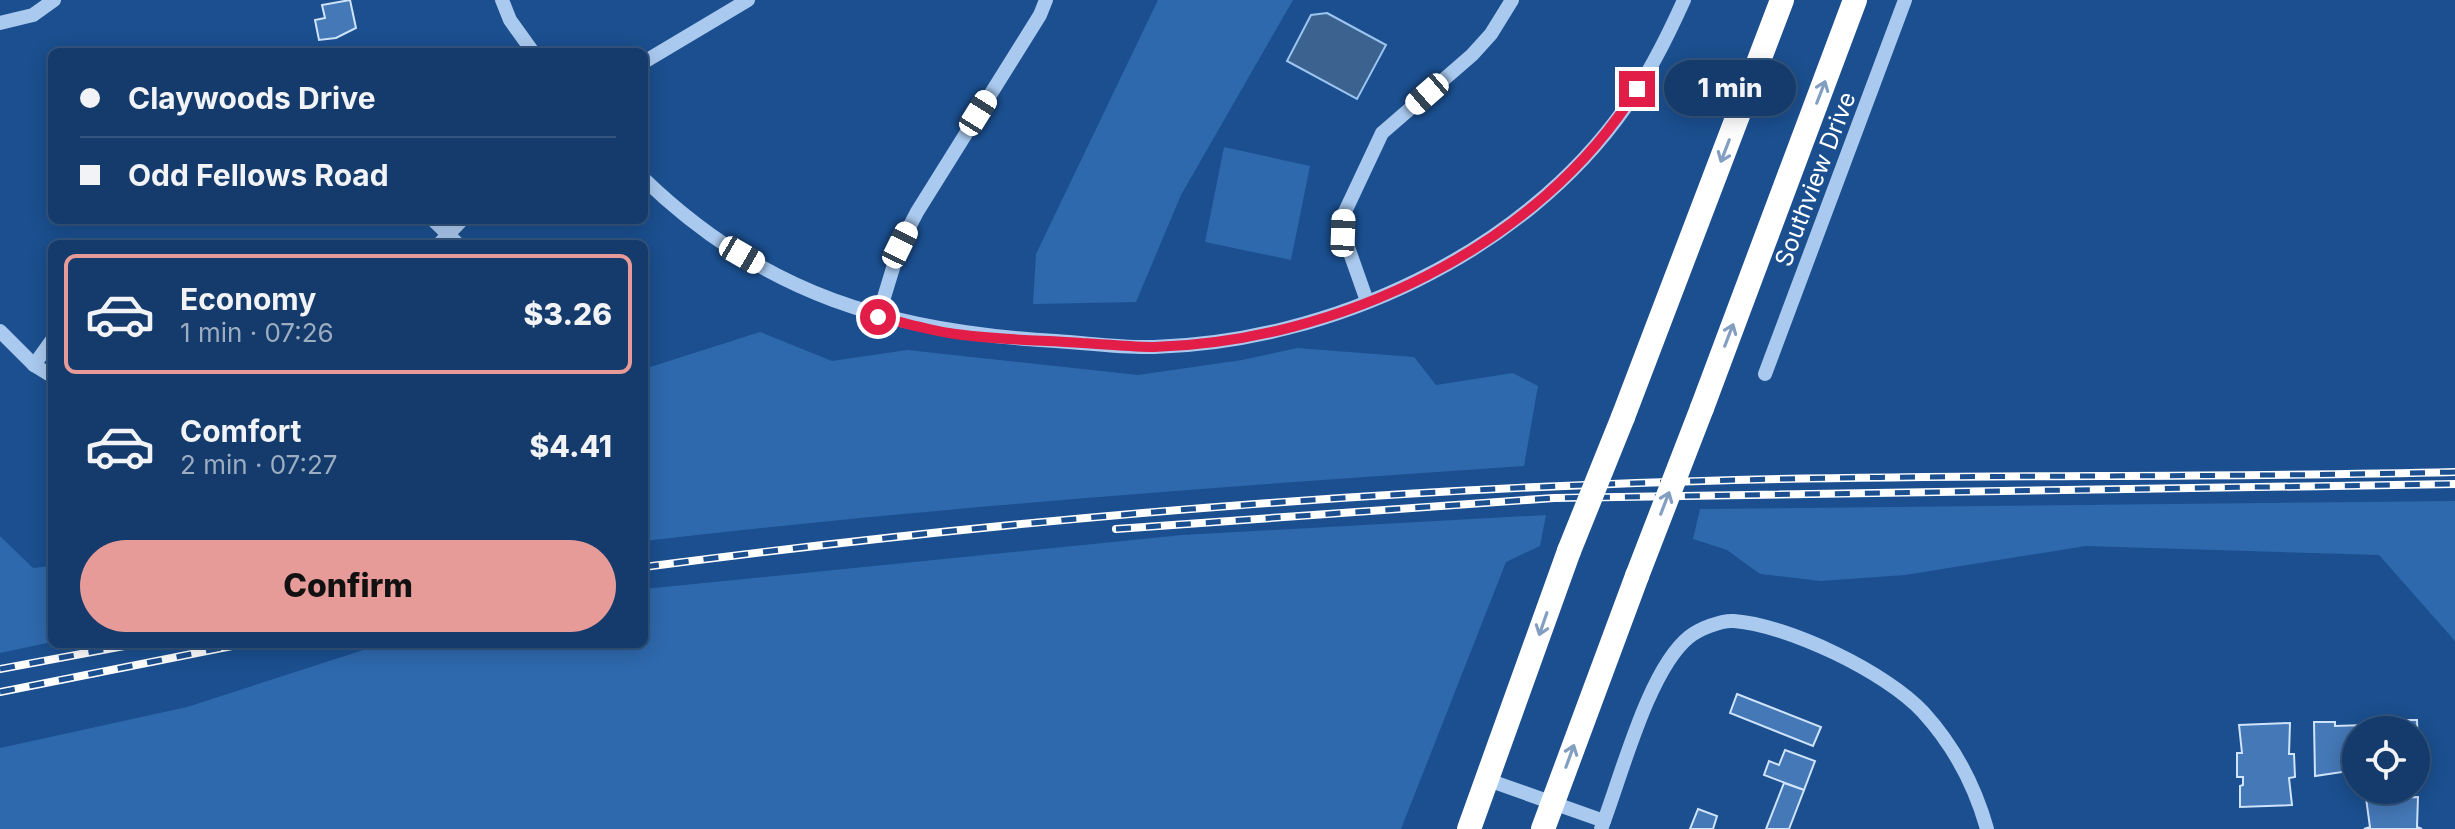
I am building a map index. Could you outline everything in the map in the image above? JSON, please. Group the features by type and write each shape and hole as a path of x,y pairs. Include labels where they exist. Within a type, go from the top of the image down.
{"highway":[{"path":"1469,829 1569,551 1782,0"},
{"path":"1543,829 1855,0"}],"street":[{"path":"0,23 33,15 54,0"},
{"path":"502,0 510,20 530,48"},
{"path":"648,60 748,0"},
{"path":"878,317 900,245 917,212 1040,15 1046,0"},
{"path":"1367,301 1343,233 1343,216 1382,133 1472,55 1491,34 1512,0"},
{"path":"648,182 719,242 788,282 878,317 950,333 1153,347 1220,341 1286,328 1367,301 1412,282 1471,249 1526,211 1566,175 1625,109 1662,49 1684,0"},
{"name":"Southview Drive","path":"1765,374 1905,0"},
{"path":"0,331 34,365 48,374"},
{"path":"34,365 48,346"},
{"path":"1488,780 1602,825 1664,664 1692,635 1730,620 1787,635 1845,658 1905,696 1923,712 1953,751 1971,782 1987,829"}],"shaded area":[{"path":"1158,0 1293,0 1181,195 1136,302 1033,304 1036,254"},
{"path":"1327,13 1386,45 1357,99 1287,61 1311,15"},
{"path":"1224,147 1310,166 1291,260 1205,242"},
{"path":"760,332 832,361 907,350 1138,375 1242,360 1297,348 1414,357 1436,385 1513,373 1538,386 1524,466 974,508 648,541 648,368"},
{"path":"2455,501 2455,641 2379,555 2086,546 1905,575 1821,581 1760,574 1727,550 1693,539 1700,509"},
{"path":"1546,515 1540,546 1506,562 1401,829 0,829 0,748 187,707 370,648 648,648 648,589 1182,535"},
{"path":"0,536 33,568 48,566 48,643 0,653"}],"building":[{"path":"350,0 356,28 336,38 319,40 315,20 325,18 322,5"},
{"path":"1737,694 1821,727 1813,746 1730,713"},
{"path":"2314,722 2335,722 2335,726 2342,726 2342,772 2315,776"},
{"path":"2290,723 2289,754 2294,754 2295,777 2289,778 2292,805 2240,807 2243,777 2237,777 2237,753 2242,753 2239,725"},
{"path":"1785,750 1815,761 1804,790 1764,775 1769,761 1779,765"},
{"path":"1784,783 1804,790 1789,829 1766,829"},
{"path":"2367,804 2418,804 2417,827 2422,829 2364,829 2370,827"},
{"path":"1698,809 1717,816 1713,829 1690,829"}],"railway":[{"path":"648,566 1052,521 1462,491 1825,478 2455,472"},
{"path":"1116,529 1554,498 2455,484"},
{"path":"0,669 113,648"},
{"path":"0,692 222,648"}],"route":[{"path":"878,317 950,333 1153,347 1220,341 1286,328 1350,308 1412,282 1471,249 1526,211 1579,163 1625,109 1637,89"}]}
